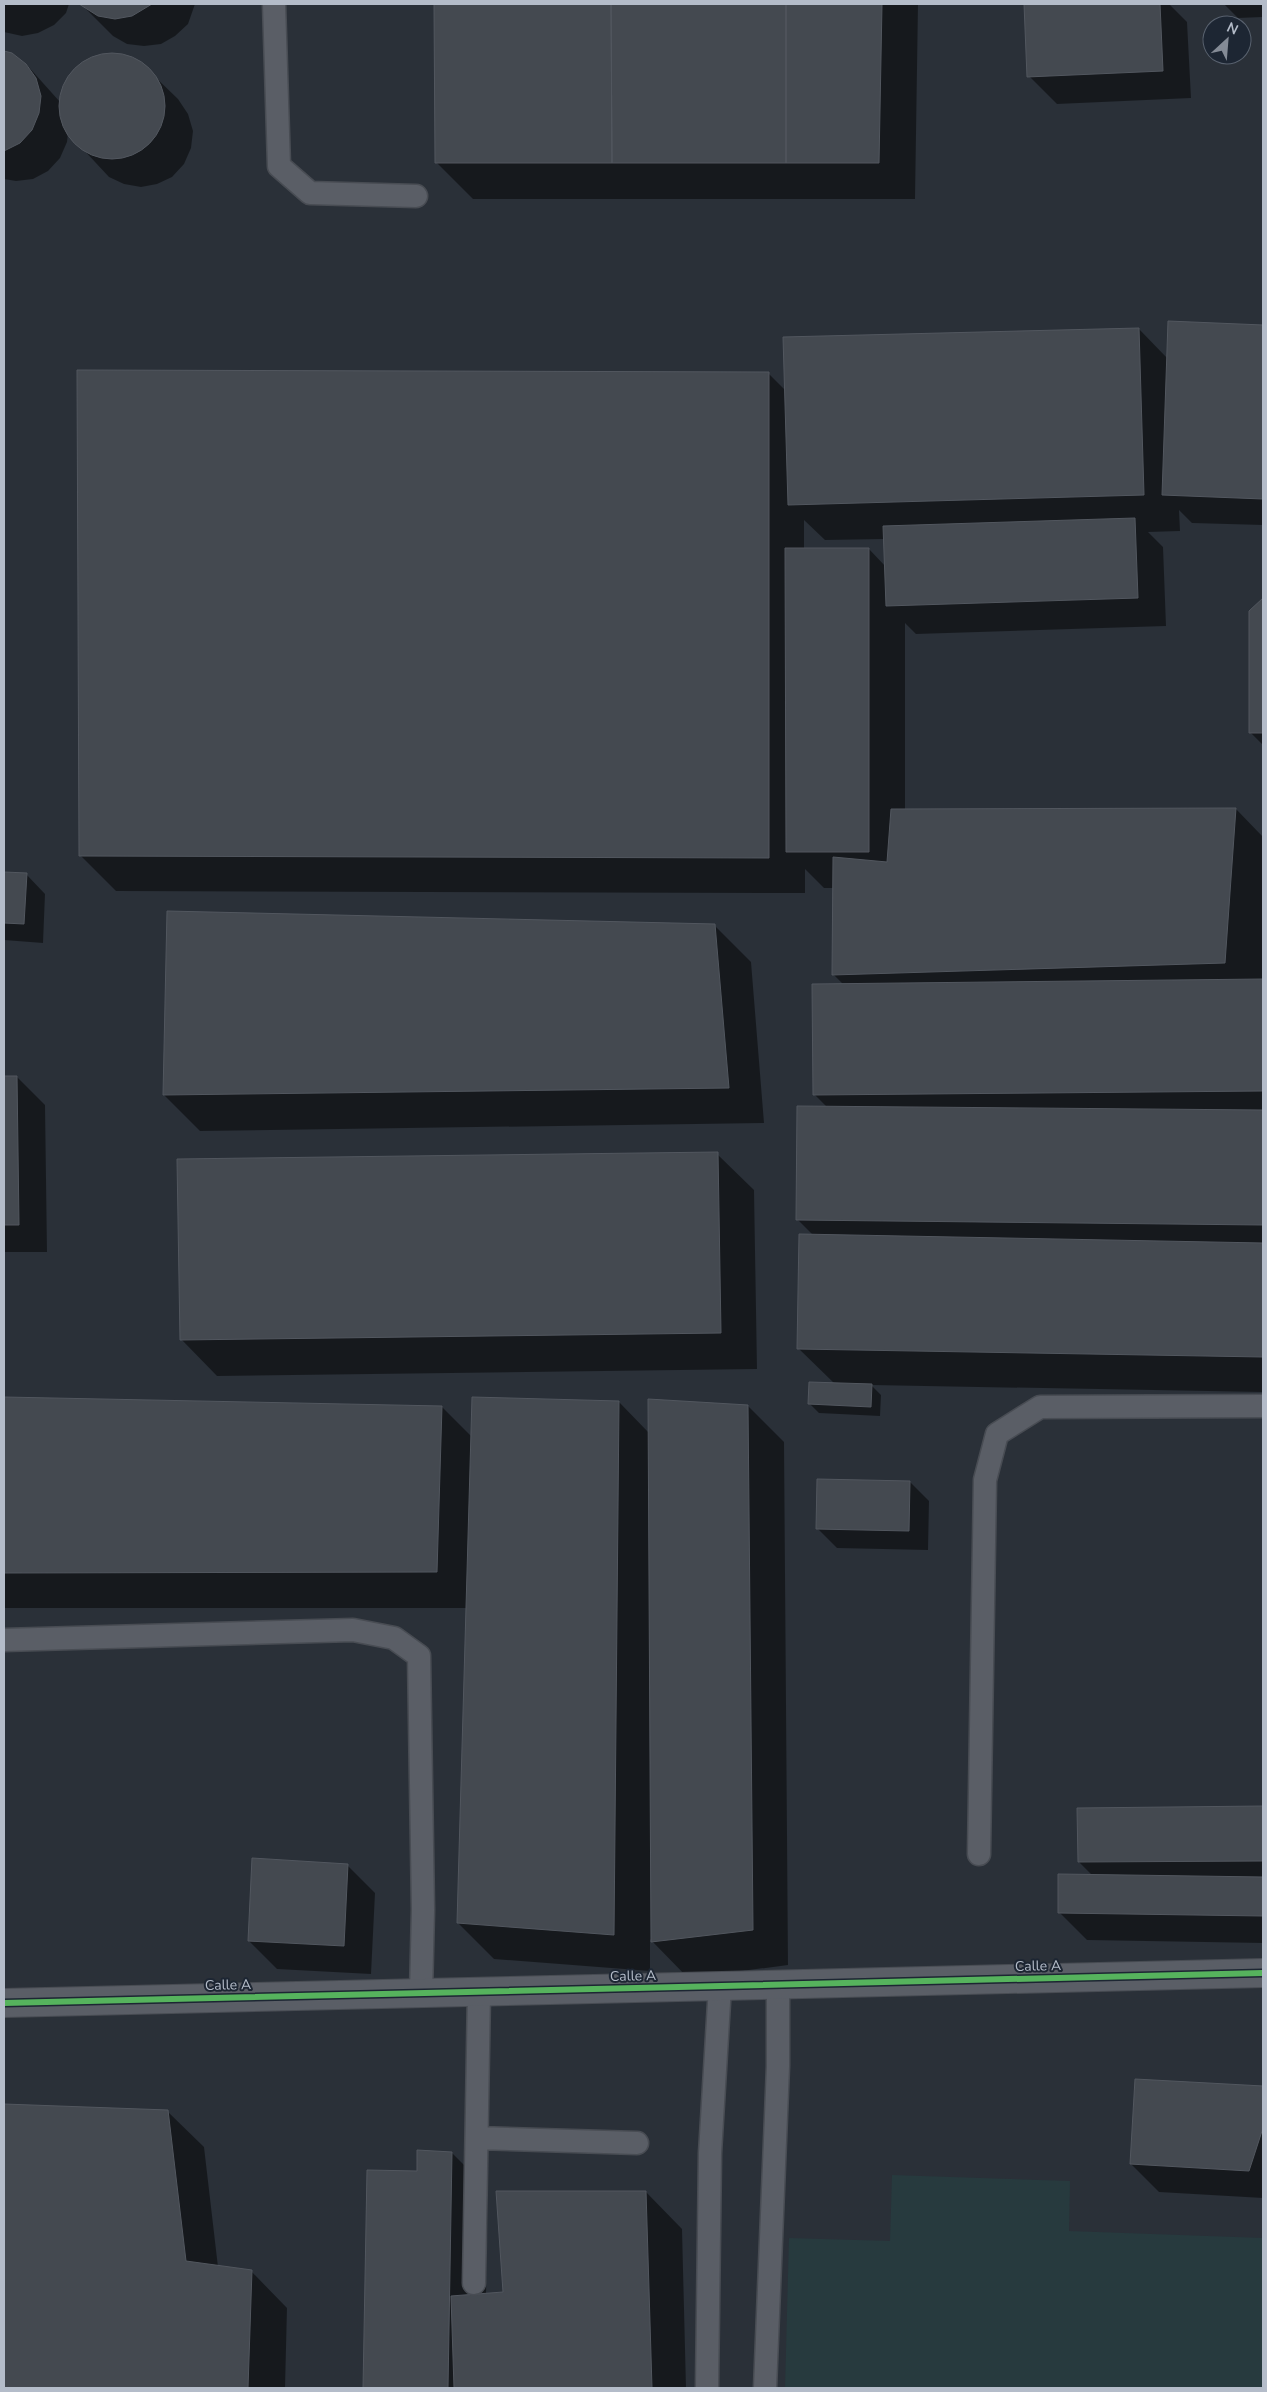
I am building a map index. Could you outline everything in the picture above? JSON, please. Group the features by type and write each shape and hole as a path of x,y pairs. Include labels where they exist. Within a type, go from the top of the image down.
{"street":[{"name":"Calle A","path":"4,2003 1263,1973"}],"lane":[{"path":"274,4 279,166 310,193 416,196"},
{"path":"979,1854 985,1480 997,1434 1040,1407 1263,1406"},
{"path":"4,1640 353,1630 394,1638 419,1656 423,1910 422,1994"},
{"path":"765,2388 778,2066 778,1984"},
{"path":"707,2388 710,2153 720,1986"},
{"path":"474,2283 479,1992"},
{"path":"477,2138 637,2143"}],"green space":[{"path":"892,2175 1070,2181 1069,2231 1263,2238 1263,2388 785,2388 789,2238 890,2241"}],"building":[{"path":"79,4 152,4 132,16 115,19 98,16"},
{"path":"434,4 611,4 612,163 435,163"},
{"path":"611,4 786,4 786,163 612,163"},
{"path":"786,4 882,4 879,163 786,163"},
{"path":"1024,4 1160,4 1163,71 1027,77"},
{"path":"4,51 12,53 26,64 36,78 41,96 39,113 32,130 20,143 4,151"},
{"path":"112,53 132,57 149,69 161,86 165,106 161,126 149,143 132,155 112,159 92,155 75,143 63,126 59,106 63,86 75,69 92,57"},
{"path":"1168,321 1263,325 1263,499 1162,495"},
{"path":"1139,328 1144,495 788,505 783,337"},
{"path":"77,370 769,372 769,858 79,856"},
{"path":"1135,518 1138,598 886,606 883,526"},
{"path":"785,548 869,548 869,852 786,852"},
{"path":"1263,598 1263,733 1249,733 1249,611"},
{"path":"1236,808 1225,963 832,975 833,857 887,862 891,809"},
{"path":"4,872 27,873 24,924 4,923"},
{"path":"167,911 715,924 729,1088 163,1095"},
{"path":"1263,979 1263,1091 813,1095 812,984"},
{"path":"4,1076 17,1076 19,1225 4,1225"},
{"path":"797,1106 1263,1110 1263,1225 796,1220"},
{"path":"718,1152 721,1333 180,1340 177,1159"},
{"path":"799,1234 1263,1243 1263,1357 797,1349"},
{"path":"809,1382 872,1384 871,1407 808,1404"},
{"path":"4,1397 442,1406 437,1572 4,1573"},
{"path":"472,1397 619,1401 614,1935 457,1923"},
{"path":"648,1399 748,1405 753,1930 651,1942"},
{"path":"817,1479 910,1481 909,1531 816,1529"},
{"path":"1263,1806 1263,1861 1078,1862 1077,1808"},
{"path":"252,1858 348,1864 344,1946 248,1941"},
{"path":"1058,1874 1263,1877 1263,1916 1058,1913"},
{"path":"1135,2079 1263,2086 1263,2128 1249,2171 1130,2164"},
{"path":"4,2104 168,2110 186,2261 252,2270 248,2388 4,2388"},
{"path":"417,2150 452,2152 448,2388 363,2388 367,2170 417,2171"},
{"path":"496,2191 646,2191 652,2388 454,2388 451,2296 503,2292"}],"cycle path":[{"path":"4,2003 1263,1973"}]}
